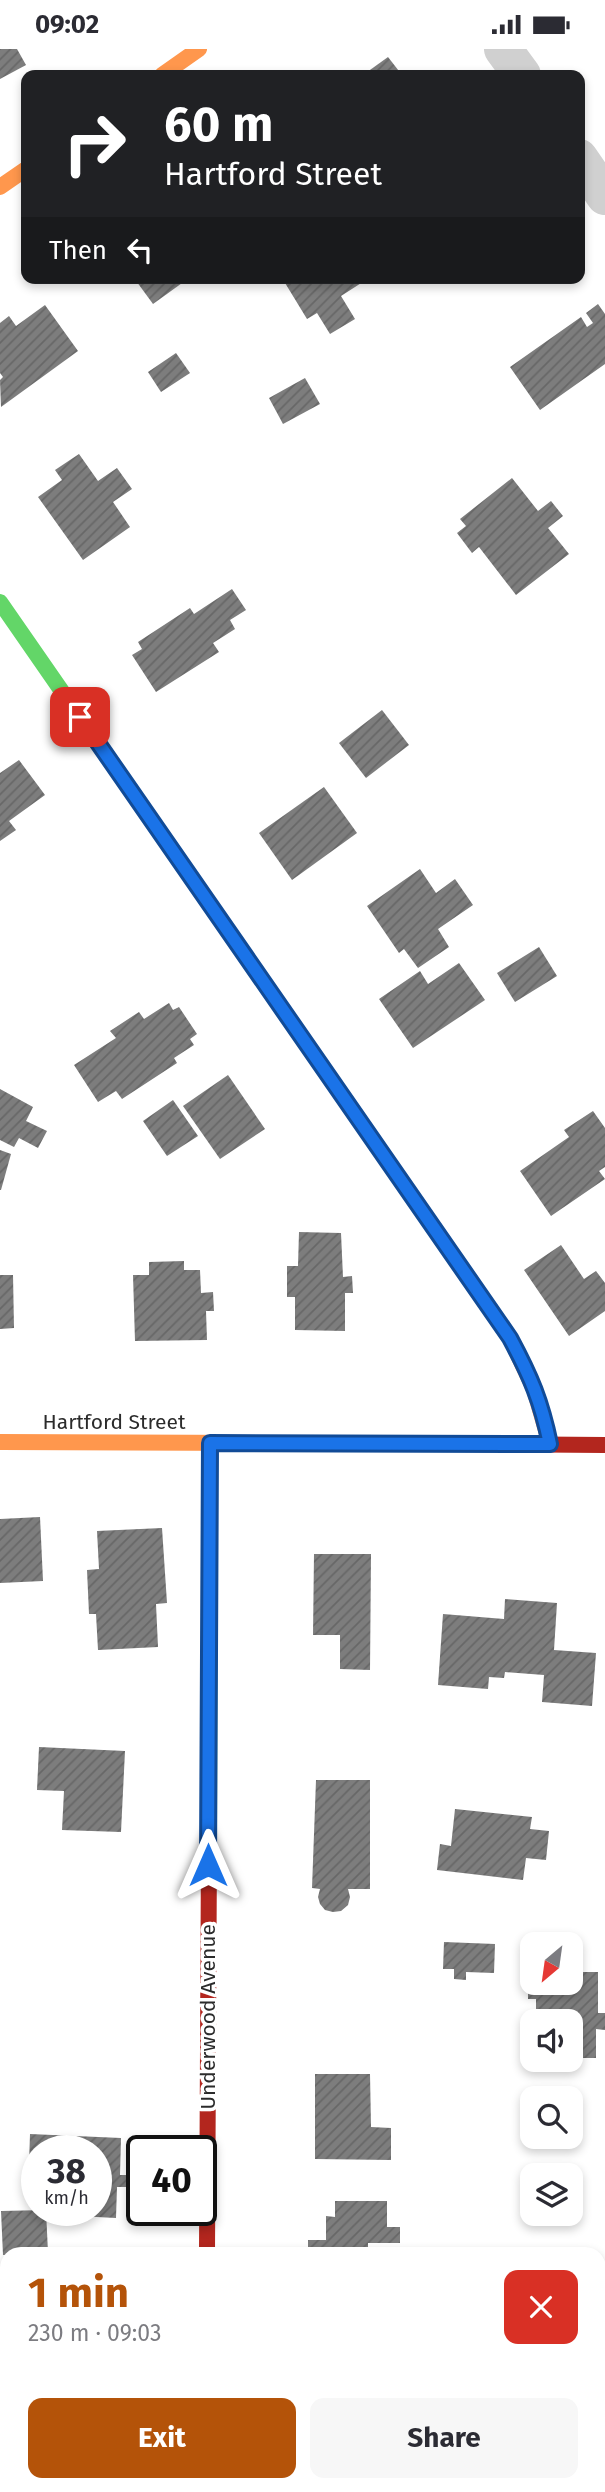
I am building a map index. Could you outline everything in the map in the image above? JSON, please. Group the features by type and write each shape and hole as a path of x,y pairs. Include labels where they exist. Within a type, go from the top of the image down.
{"street":[{"path":"169,70 199,49"},
{"path":"503,49 518,70"},
{"path":"585,168 605,196"},
{"path":"0,187 21,172"},
{"path":"0,602 510,1338 542,1406 550,1444"},
{"name":"Hartford Street","path":"0,1442 605,1445"},
{"name":"Underwood Avenue","path":"207,2247 210,1443"}],"building":[{"path":"0,49 17,49 26,65 0,79"},
{"path":"388,57 398,70 370,70"},
{"path":"138,284 181,284 153,304"},
{"path":"286,284 360,284 341,296 355,319 330,334 317,313 307,319"},
{"path":"598,304 605,314 605,364 540,410 510,367 581,317 587,327 593,323 586,313"},
{"path":"45,305 78,351 1,407 0,380 3,377 0,373 0,323 9,316 16,326"},
{"path":"176,353 190,373 161,392 148,372"},
{"path":"305,378 320,404 283,424 269,398"},
{"path":"79,454 98,481 117,468 132,489 113,502 130,527 83,560 38,497 62,480 55,470"},
{"path":"512,478 538,511 551,501 563,516 548,528 569,554 516,595 479,547 472,553 457,533 466,526 460,519"},
{"path":"232,589 246,610 230,620 235,629 213,643 219,652 156,692 132,655 142,649 138,642 190,608 194,614"},
{"path":"382,710 409,745 366,778 339,743"},
{"path":"19,760 45,795 9,821 16,830 0,841 0,773"},
{"path":"324,787 357,833 292,880 259,833"},
{"path":"420,869 436,893 455,879 473,905 438,929 449,947 418,968 404,949 399,953 367,906"},
{"path":"539,947 557,976 515,1002 497,973"},
{"path":"459,963 485,1000 413,1048 379,999 420,971 428,984"},
{"path":"169,1003 173,1010 179,1007 197,1034 190,1039 194,1045 174,1058 177,1063 122,1099 116,1091 98,1102 74,1065 116,1038 110,1031 139,1012 144,1019"},
{"path":"228,1075 265,1129 220,1159 183,1106"},
{"path":"0,1089 33,1107 26,1121 47,1131 38,1148 19,1138 14,1147 0,1140"},
{"path":"173,1100 198,1136 167,1156 143,1121"},
{"path":"593,1111 605,1128 605,1167 599,1171 605,1179 551,1216 520,1171 569,1137 564,1130"},
{"path":"0,1150 11,1154 1,1190 0,1190"},
{"path":"299,1232 341,1233 343,1277 352,1276 353,1293 345,1293 345,1331 295,1330 295,1297 287,1297 287,1266 298,1266"},
{"path":"561,1245 584,1279 596,1271 605,1283 605,1311 569,1336 524,1270"},
{"path":"184,1261 184,1270 200,1270 201,1293 213,1292 214,1311 206,1311 207,1340 135,1341 133,1275 149,1275 149,1262"},
{"path":"0,1275 13,1275 14,1328 0,1329"},
{"path":"40,1517 43,1581 0,1583 0,1519"},
{"path":"162,1528 167,1603 156,1604 158,1647 98,1650 96,1614 89,1614 87,1570 99,1569 97,1531"},
{"path":"314,1554 371,1554 370,1670 340,1669 340,1635 313,1635"},
{"path":"505,1599 557,1603 554,1650 596,1653 592,1706 542,1702 544,1675 505,1672 504,1678 489,1677 488,1689 438,1685 443,1614 504,1619"},
{"path":"39,1747 125,1751 121,1832 62,1830 64,1791 37,1790"},
{"path":"316,1780 370,1780 370,1889 348,1889 348,1905 341,1911 325,1910 318,1897 320,1889 312,1888"},
{"path":"455,1809 532,1817 530,1829 549,1831 546,1860 526,1858 523,1880 437,1870 440,1844 451,1846"},
{"path":"444,1942 495,1944 494,1973 466,1972 466,1980 454,1979 454,1969 443,1969"},
{"path":"583,1972 598,1972 598,2013 605,2013 605,2030 596,2029 596,2058 583,2058 583,2009 536,2009 536,1999 528,1999 528,1995 583,1995"},
{"path":"315,2074 370,2074 371,2127 391,2128 391,2160 315,2159"},
{"path":"112,2138 121,2138 120,2175 126,2175 126,2187 117,2187 116,2218 112,2218"},
{"path":"335,2201 387,2201 387,2227 400,2227 400,2243 368,2243 368,2247 308,2247 308,2240 326,2240 326,2216 335,2217"},
{"path":"1,2211 21,2211 21,2226 47,2226 48,2247 3,2247"}],"traffic: fast":[{"path":"0,602 337,1088"},
{"path":"209,1844 210,1443"}],"traffic: slow":[{"path":"169,70 199,49"},
{"path":"0,187 21,172"},
{"path":"337,1088 510,1338 534,1389 550,1444"},
{"path":"0,1442 460,1444"}],"traffic: jam":[{"path":"460,1444 605,1445"},
{"path":"207,2247 209,1844"}],"route":[{"path":"80,717 510,1338 542,1406 550,1444 210,1443 208,1865"}]}
